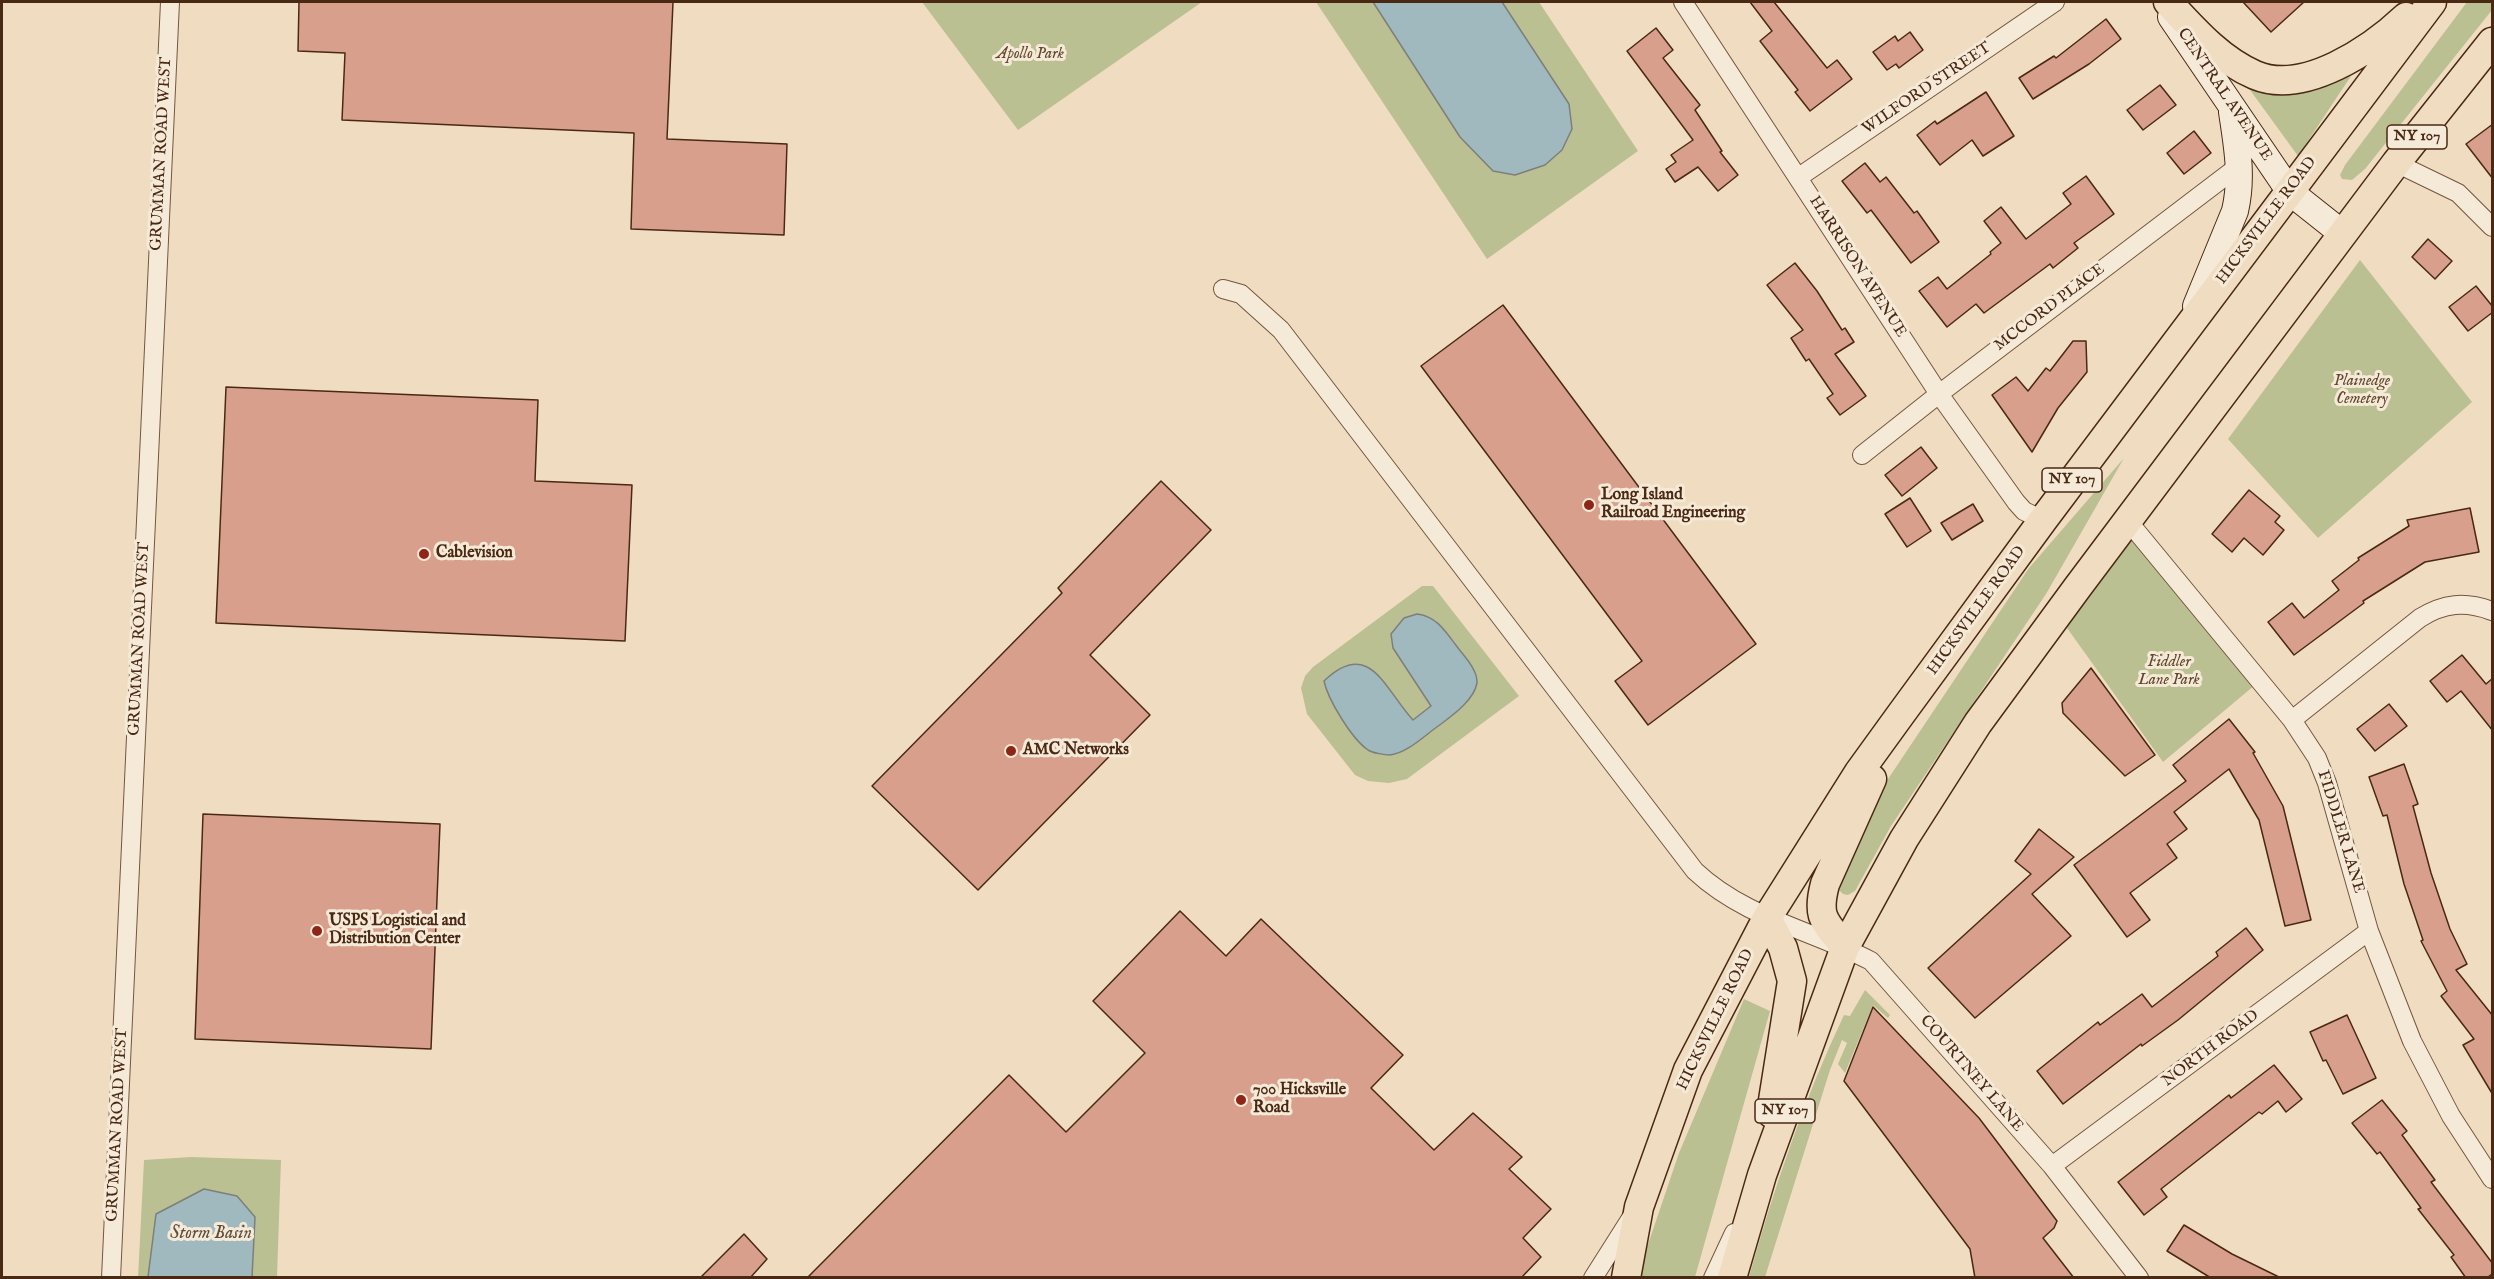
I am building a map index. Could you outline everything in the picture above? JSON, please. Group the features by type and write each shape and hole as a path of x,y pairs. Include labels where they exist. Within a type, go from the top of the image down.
{"main road":[{"name":"CENTRAL AVENUE","path":"2160,2 2290,192 2343,234"},
{"path":"2168,2 2198,34 2236,65 2257,76 2291,79 2323,71 2356,56 2384,38 2422,2"},
{"name":"HICKSVILLE ROAD","path":"1626,1278 1639,1207 1688,1070 1767,918 1859,772 2043,520 2432,2"},
{"name":"NY 107","path":"1732,1278 1762,1175 1845,947 1904,838 1978,723 2128,520 2396,163 2491,46"},
{"path":"2187,327 2239,197 2240,165 2231,105"},
{"path":"1845,947 1825,922 1820,902 1825,884 1901,714"},
{"path":"1762,1175 1792,981 1784,948 1767,918"}],"street":[{"name":"GRUMMAN ROAD WEST","path":"111,1278 170,2"},
{"name":"HARRISON AVENUE","path":"1683,2 1939,394 2016,502 2024,511 2043,520"},
{"name":"WILFORD STREET","path":"1799,177 2055,2"},
{"path":"2396,163 2458,193 2493,227"},
{"name":"MCCORD PLACE","path":"1862,455 2240,165"},
{"name":"COURTNEY LANE","path":"1223,289 1241,294 1281,330 1695,871 1713,887 1767,918 1845,947 1871,961 2052,1166 2139,1278"},
{"name":"FIDDLER LANE","path":"2128,520 2292,720 2317,758 2369,932 2412,1041 2451,1116 2493,1179"},
{"path":"2292,720 2433,610 2451,604 2466,604 2493,611"},
{"name":"NORTH ROAD","path":"2052,1166 2369,932"},
{"path":"1713,1278 1762,1175"},
{"path":"1593,1278 1639,1207"}],"green space":[{"name":"Apollo Park","path":"922,2 1202,2 1018,130"},
{"path":"1316,2 1373,2 1460,137 1515,175 1544,163 1558,152 1562,144 1569,104 1502,2 1539,2 1638,151 1487,259"},
{"path":"2467,2 2492,2 2492,10 2365,169 2352,180 2342,179 2340,175 2345,165"},
{"path":"2234,68 2308,87 2351,76 2298,156"},
{"name":"Plainedge Cemetery","path":"2360,260 2472,402 2318,538 2228,439"},
{"path":"2124,458 2046,594 1891,826 1855,891 1848,895 1843,894 1839,890 1853,841 1870,806 2029,568"},
{"name":"Fiddler Lane Park","path":"2127,531 2255,685 2163,762 2062,621"},
{"path":"1422,586 1433,586 1519,696 1407,779 1389,783 1368,781 1355,775 1307,714 1301,688 1305,676 1313,667"},
{"path":"1865,990 1890,1015 1888,1018 1873,1005 1845,1073 1838,1064 1847,1043 1842,1040 1830,1070 1765,1277 1749,1277 1779,1177 1803,1111 1844,1015 1850,1016"},
{"path":"1744,999 1770,1011 1695,1277 1639,1278 1642,1262 1679,1153"},
{"path":"191,1157 281,1160 277,1277 138,1278 144,1160"}],"water":[{"path":"1373,2 1502,2 1569,104 1572,129 1562,150 1545,165 1515,175 1493,171 1460,137"},
{"path":"1417,614 1429,617 1447,633 1475,672 1477,683 1472,695 1457,712 1410,747 1390,755 1373,752 1362,745 1348,728 1330,698 1324,681 1340,669 1353,664 1365,666 1385,683 1413,720 1431,706 1393,648 1391,634 1404,618"},
{"name":"Storm Basin","path":"204,1189 237,1196 255,1217 252,1277 148,1277 156,1214"}],"building":[{"path":"299,2 673,2 667,139 787,144 784,235 631,229 634,133 342,120 345,53 298,51"},
{"path":"1750,2 1774,2 1827,68 1837,60 1852,79 1810,111 1795,92 1798,90 1760,41 1772,31"},
{"path":"2243,2 2304,2 2271,32"},
{"path":"2106,19 2121,39 2089,64 2033,99 2019,78 2054,56 2056,58"},
{"path":"1656,28 1673,50 1663,58 1700,105 1695,110 1722,151 1720,152 1738,175 1718,191 1698,167 1675,182 1666,169 1676,162 1671,155 1693,140 1627,51"},
{"path":"1910,32 1923,50 1899,68 1896,64 1887,70 1873,52 1895,36 1898,41"},
{"path":"2160,85 2176,105 2143,130 2127,110"},
{"path":"1986,92 2014,136 1983,156 1972,140 1940,165 1917,135 1935,121 1937,124"},
{"path":"2493,124 2493,179 2466,144"},
{"path":"2194,131 2211,153 2184,174 2167,153"},
{"path":"1865,163 1880,182 1886,177 1914,213 1917,211 1939,242 1911,263 1871,210 1867,213 1842,181"},
{"path":"2086,176 2114,214 2074,243 2078,248 2053,268 2050,264 1984,313 1976,304 1947,327 1919,291 1938,277 1947,289 1991,254 1990,252 2001,243 1984,221 2001,207 2026,239 2071,204 2063,193"},
{"path":"2428,239 2452,261 2435,279 2412,257"},
{"path":"1795,263 1817,291 1842,330 1845,328 1854,342 1835,354 1866,396 1840,415 1827,398 1833,394 1809,359 1806,361 1791,338 1803,330 1767,285"},
{"path":"2476,286 2493,307 2493,312 2468,331 2449,307"},
{"name":"Long Island Railroad Engineering","path":"1503,305 1756,644 1648,725 1615,681 1642,661 1421,366"},
{"path":"2073,341 2086,341 2087,372 2058,408 2032,452 1992,395 2016,377 2028,391 2046,368 2050,371"},
{"name":"Cablevision","path":"226,387 538,400 535,481 632,485 625,641 216,623"},
{"path":"1921,447 1937,468 1902,496 1885,475"},
{"name":"AMC Networks","path":"1161,481 1211,530 1090,655 1150,715 978,890 872,786 1062,593 1058,588"},
{"path":"2249,490 2280,516 2275,522 2284,530 2263,555 2244,538 2232,552 2212,534"},
{"path":"1910,498 1931,531 1907,547 1885,514"},
{"path":"1973,504 1983,521 1952,540 1941,523"},
{"path":"2470,508 2479,552 2425,562 2363,601 2364,603 2294,655 2268,622 2292,603 2304,618 2339,590 2332,581 2359,560 2358,558 2409,526 2407,520"},
{"path":"2462,655 2486,684 2493,678 2493,731 2461,691 2447,702 2430,681"},
{"path":"2091,668 2155,755 2125,776 2063,713 2062,703"},
{"path":"2389,704 2407,726 2375,751 2357,729"},
{"path":"2229,719 2255,752 2253,753 2283,806 2311,920 2285,926 2259,820 2229,769 2174,812 2187,829 2167,844 2177,858 2130,893 2150,920 2127,937 2074,865 2186,781 2173,765"},
{"path":"2404,764 2418,804 2413,806 2431,873 2450,929 2467,964 2456,970 2493,1016 2493,1095 2463,1045 2474,1039 2441,996 2447,991 2421,941 2423,940 2404,884 2387,815 2383,816 2369,777"},
{"name":"USPS Logistical and Distribution Center","path":"203,814 440,824 431,1049 195,1039"},
{"path":"2039,829 2074,857 2032,894 2071,936 1975,1018 1928,968 2031,874 2015,861"},
{"name":"700 Hicksville Road","path":"1180,911 1226,956 1261,919 1403,1055 1371,1088 1434,1150 1473,1113 1522,1157 1509,1169 1551,1209 1523,1238 1541,1257 1521,1278 807,1278 1009,1075 1066,1132 1145,1053 1093,1001"},
{"path":"2246,928 2263,950 2178,1020 2142,1046 2141,1044 2063,1104 2037,1071 2098,1022 2100,1025 2142,994 2152,1007 2218,956 2216,952"},
{"path":"1873,1007 1979,1118 2057,1221 2054,1228 2043,1238 2074,1278 1975,1278 1970,1249 1844,1081"},
{"path":"2347,1015 2376,1078 2343,1094 2326,1060 2323,1061 2310,1032"},
{"path":"2274,1065 2302,1099 2286,1112 2278,1101 2262,1114 2259,1112 2161,1189 2167,1197 2144,1215 2118,1182 2229,1095 2231,1098"},
{"path":"2382,1100 2407,1131 2402,1135 2435,1180 2431,1182 2493,1264 2493,1273 2487,1278 2466,1278 2451,1257 2454,1255 2418,1209 2421,1208 2380,1152 2377,1154 2352,1123"},
{"path":"2184,1225 2232,1254 2281,1278 2211,1278 2167,1251"},
{"path":"744,1234 767,1259 750,1278 700,1278"}],"place":[{"name":"Long Island Railroad Engineering","path":"1589,505"},
{"name":"Cablevision","path":"424,554"},
{"name":"AMC Networks","path":"1011,751"},
{"name":"USPS Logistical and Distribution Center","path":"317,931"},
{"name":"700 Hicksville Road","path":"1241,1100"}]}
